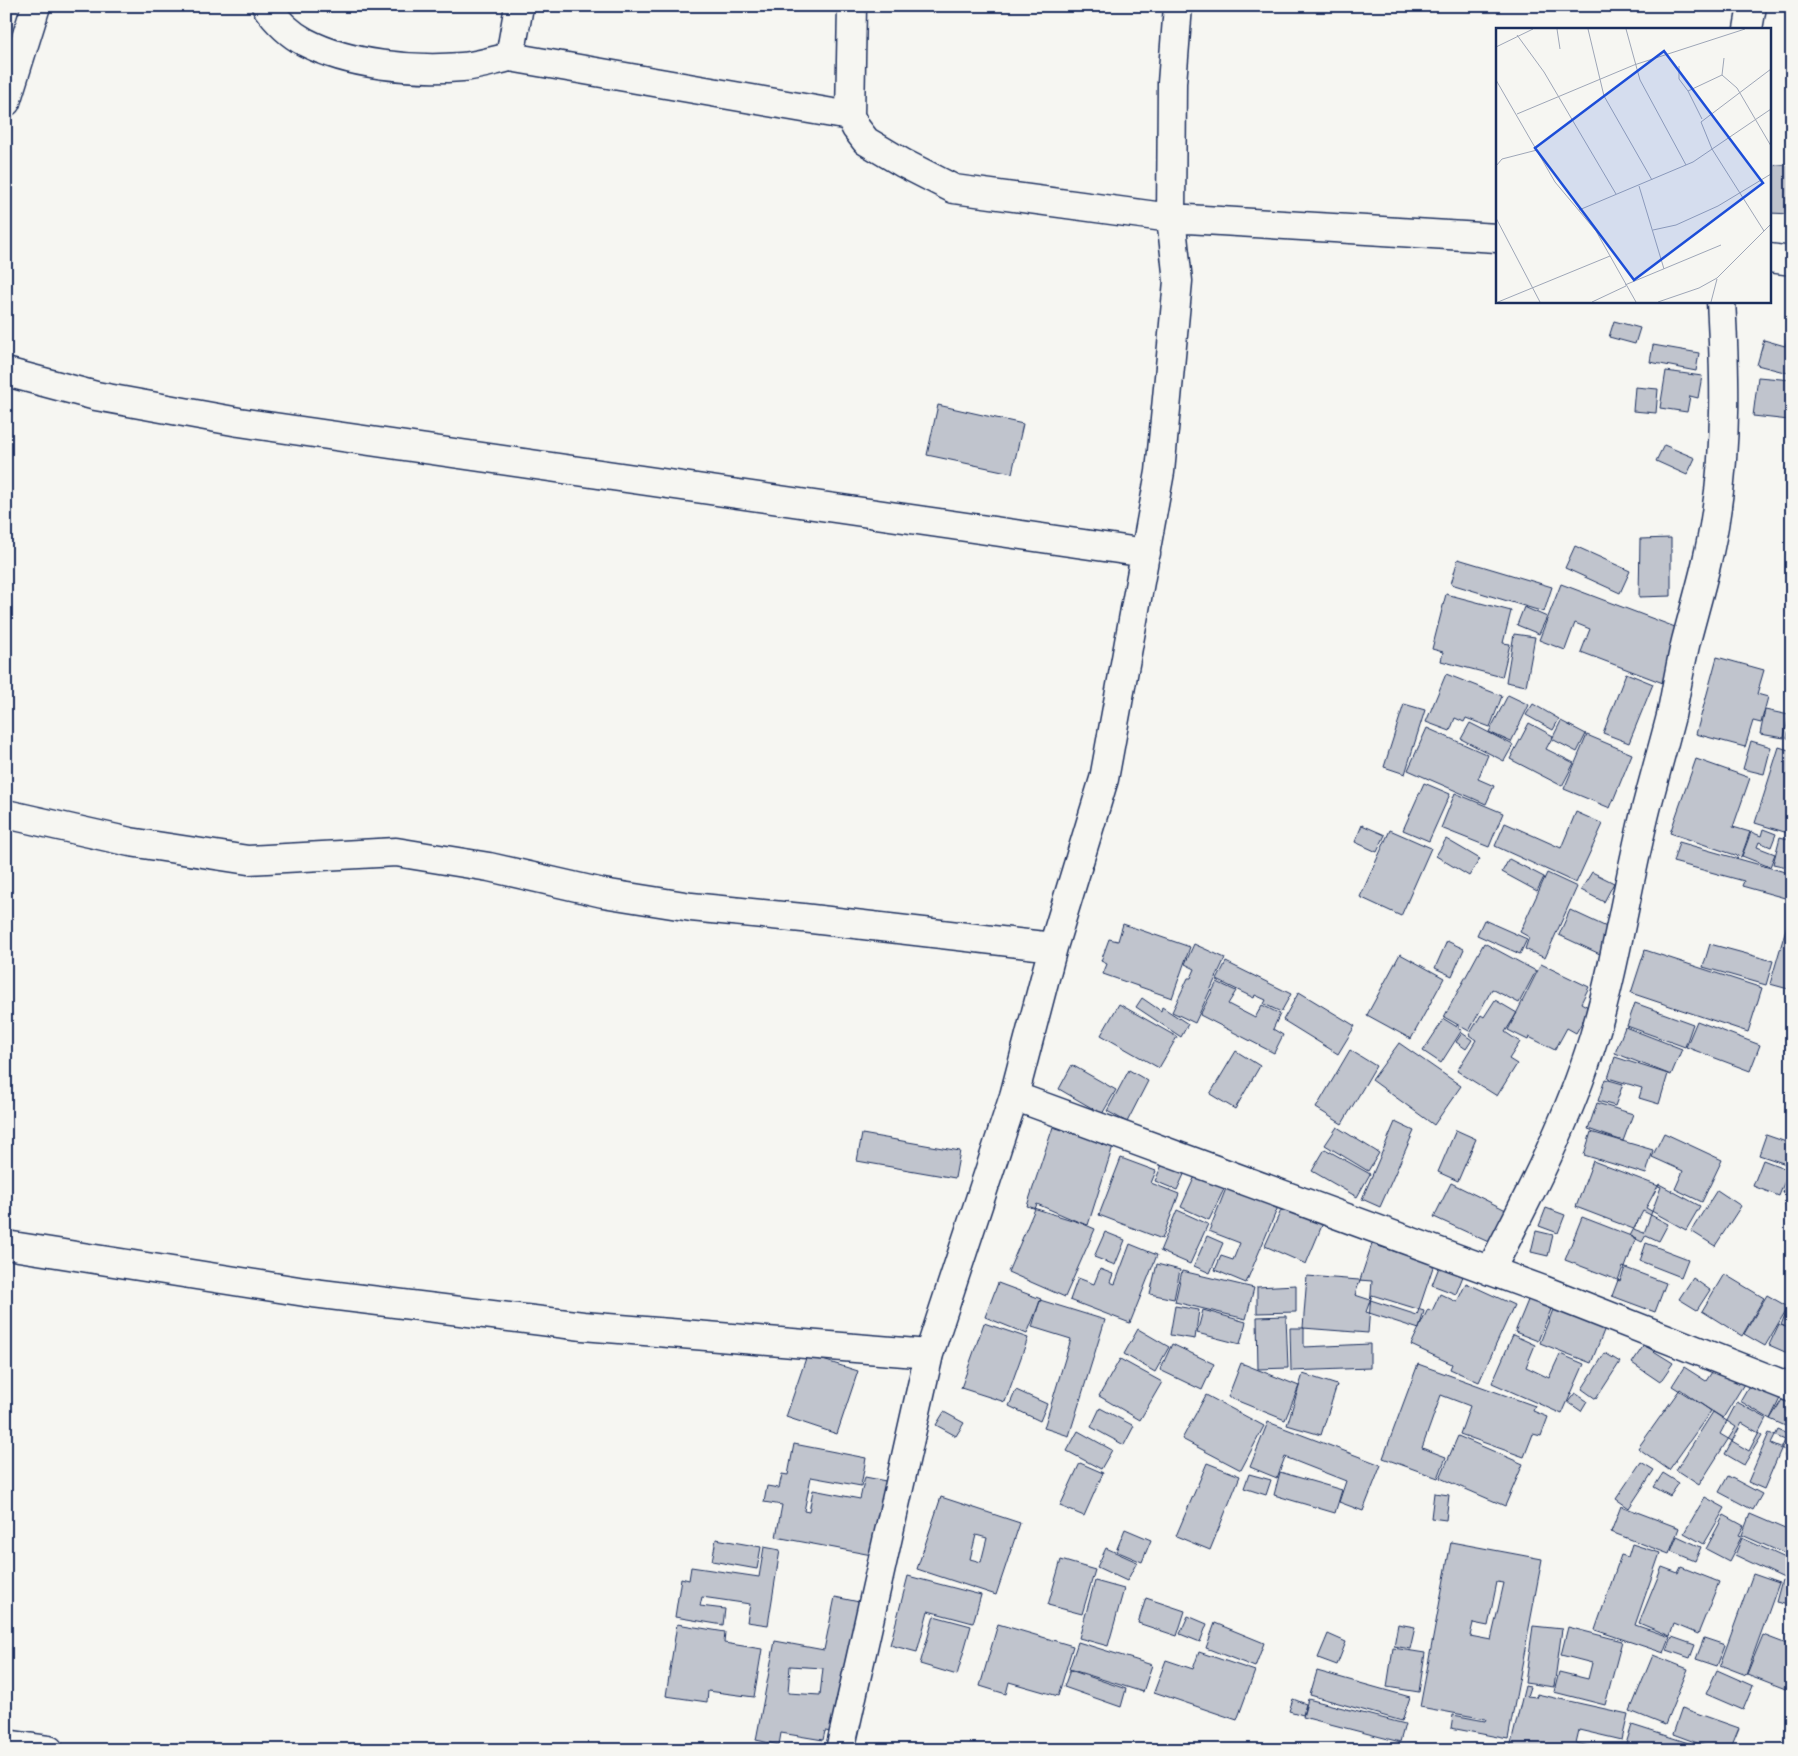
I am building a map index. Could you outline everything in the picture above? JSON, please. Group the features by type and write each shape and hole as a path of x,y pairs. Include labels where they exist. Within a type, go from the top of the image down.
{"street":[{"path":"6,102 36,6"},
{"path":"266,6 276,20 305,42 346,58 407,68 463,67 510,57 850,116"},
{"path":"510,57 519,6"},
{"path":"852,6 850,116 856,128 866,141 903,163 954,189 1171,218 1496,238"},
{"path":"840,1750 929,1354 1014,1096 1053,947 1104,780 1160,472 1178,281 1171,218 1172,83 1178,6"},
{"path":"1748,28 1752,6"},
{"path":"1770,258 1792,260"},
{"path":"1490,1271 1541,1174 1575,1091 1594,1038 1617,942 1634,860 1671,715 1685,645 1711,543 1716,514 1720,478 1724,388 1721,302"},
{"path":"6,372 96,396 239,422 1146,553"},
{"path":"6,814 130,842 248,860 396,852 489,866 602,893 691,907 1053,947"},
{"path":"1014,1096 1543,1290 1792,1388"},
{"path":"6,1245 305,1292 555,1322 929,1354"},
{"path":"6,1744 40,1749"}],"building":[{"path":"1770,164 1792,166 1792,214 1770,213"},
{"path":"1614,321 1640,328 1635,344 1609,337"},
{"path":"1792,322 1792,374 1757,365 1764,340 1785,346"},
{"path":"1653,345 1699,353 1696,371 1650,362"},
{"path":"1666,371 1702,376 1698,398 1690,396 1687,412 1660,408"},
{"path":"1758,377 1792,380 1789,420 1753,416"},
{"path":"1635,387 1658,389 1656,413 1633,411"},
{"path":"938,405 1023,424 1012,473 927,455"},
{"path":"1664,445 1695,458 1687,475 1656,461"},
{"path":"1671,538 1671,596 1639,597 1640,539"},
{"path":"1575,546 1630,571 1620,593 1565,568"},
{"path":"1458,559 1552,587 1544,612 1451,584"},
{"path":"1561,584 1683,630 1663,683 1581,652 1590,629 1575,623 1565,650 1539,640"},
{"path":"1446,594 1511,611 1503,643 1510,644 1502,677 1441,661 1443,652 1432,649"},
{"path":"1524,607 1547,617 1539,634 1517,625"},
{"path":"1514,634 1535,637 1526,686 1506,682"},
{"path":"1717,657 1764,670 1757,694 1768,697 1761,723 1753,721 1745,747 1696,734"},
{"path":"1626,673 1653,684 1629,743 1603,733"},
{"path":"1446,674 1502,696 1490,727 1466,718 1464,722 1455,718 1450,731 1426,722"},
{"path":"1508,695 1529,705 1511,742 1489,732"},
{"path":"1404,704 1425,710 1405,774 1384,767"},
{"path":"1533,704 1559,719 1553,730 1526,715"},
{"path":"1792,709 1792,739 1787,738"},
{"path":"1765,710 1789,715 1784,738 1760,734"},
{"path":"1561,721 1586,734 1577,752 1552,739"},
{"path":"1470,723 1513,745 1504,761 1461,739"},
{"path":"1529,723 1553,736 1546,749 1574,763 1562,786 1510,759"},
{"path":"1427,728 1488,755 1478,779 1494,786 1486,804 1408,770"},
{"path":"1587,735 1632,754 1610,808 1564,789"},
{"path":"1751,741 1771,747 1764,774 1743,769"},
{"path":"1779,747 1792,751 1791,834 1755,823"},
{"path":"1696,759 1750,778 1733,827 1750,832 1741,857 1670,833"},
{"path":"1424,783 1450,794 1429,841 1403,830"},
{"path":"1455,793 1503,813 1489,847 1441,828"},
{"path":"1576,812 1603,824 1576,883 1495,846 1505,823 1561,848"},
{"path":"1362,825 1385,835 1377,852 1355,842"},
{"path":"1763,829 1776,834 1771,847 1759,842 1757,847 1775,854 1770,867 1742,856 1751,832 1761,836"},
{"path":"1390,830 1431,848 1401,916 1360,897"},
{"path":"1780,837 1792,840 1792,868 1773,864"},
{"path":"1446,839 1480,859 1469,876 1436,856"},
{"path":"1679,842 1792,874 1792,900 1742,886 1744,881 1673,862"},
{"path":"1509,859 1544,877 1537,891 1502,872"},
{"path":"1592,872 1614,883 1604,902 1581,890"},
{"path":"1547,873 1577,887 1545,958 1525,949 1529,937 1520,932"},
{"path":"1792,908 1792,990 1770,984"},
{"path":"1570,910 1613,930 1602,955 1559,935"},
{"path":"1484,920 1527,939 1520,954 1477,935"},
{"path":"1123,924 1190,947 1172,998 1103,974 1107,964 1101,961 1109,939 1118,941"},
{"path":"1447,941 1464,949 1452,976 1435,968"},
{"path":"1484,943 1536,971 1519,1003 1492,989 1469,1031 1444,1017"},
{"path":"1194,944 1225,958 1195,1023 1172,1012 1188,978 1191,978 1195,969 1185,964"},
{"path":"1710,944 1773,961 1766,985 1703,967"},
{"path":"1645,950 1762,988 1748,1032 1631,993"},
{"path":"1400,954 1444,978 1411,1039 1367,1015"},
{"path":"1226,962 1291,994 1281,1012 1264,1004 1266,1000 1255,995 1254,998 1217,980"},
{"path":"1541,964 1589,987 1581,1003 1590,1008 1576,1033 1567,1028 1555,1050 1529,1037 1528,1040 1508,1030"},
{"path":"1217,982 1236,991 1228,1004 1255,1018 1262,1005 1280,1014 1273,1029 1283,1035 1274,1053 1200,1015"},
{"path":"1299,992 1355,1026 1338,1054 1283,1020"},
{"path":"1142,998 1161,1011 1162,1007 1188,1024 1181,1037 1136,1007"},
{"path":"1495,1000 1517,1013 1505,1032 1520,1042 1509,1059 1517,1064 1497,1096 1457,1071 1476,1040 1469,1035 1481,1015 1484,1017"},
{"path":"1635,1003 1693,1024 1685,1047 1627,1026"},
{"path":"1119,1004 1177,1037 1159,1068 1101,1035"},
{"path":"1444,1019 1462,1030 1441,1063 1423,1051"},
{"path":"1697,1021 1760,1045 1750,1071 1686,1047"},
{"path":"1625,1027 1682,1049 1671,1075 1615,1053"},
{"path":"1462,1033 1472,1040 1466,1049 1456,1042"},
{"path":"1399,1043 1461,1086 1434,1125 1372,1080"},
{"path":"1350,1050 1376,1066 1342,1124 1316,1108"},
{"path":"1236,1051 1260,1066 1235,1109 1210,1094"},
{"path":"1615,1057 1668,1074 1659,1104 1639,1098 1642,1088 1608,1078"},
{"path":"1072,1065 1116,1090 1102,1114 1059,1089"},
{"path":"1129,1070 1148,1081 1127,1122 1107,1111"},
{"path":"1605,1079 1623,1084 1615,1106 1598,1101"},
{"path":"1597,1103 1633,1114 1623,1141 1588,1129"},
{"path":"1395,1122 1414,1131 1380,1207 1362,1199"},
{"path":"1053,1127 1113,1146 1088,1225 1027,1206"},
{"path":"1337,1127 1379,1153 1368,1171 1325,1145"},
{"path":"1456,1130 1476,1139 1458,1181 1438,1172"},
{"path":"1591,1132 1653,1150 1646,1174 1584,1155"},
{"path":"1664,1133 1722,1160 1702,1202 1675,1189 1683,1171 1652,1157"},
{"path":"862,1134 960,1151 955,1178 857,1161"},
{"path":"1766,1135 1792,1144 1792,1166 1759,1155"},
{"path":"1325,1149 1370,1174 1357,1197 1312,1171"},
{"path":"1121,1158 1156,1171 1151,1183 1179,1194 1162,1239 1099,1215"},
{"path":"1164,1160 1186,1170 1177,1190 1155,1181"},
{"path":"1763,1160 1789,1170 1779,1196 1753,1186"},
{"path":"1593,1161 1661,1187 1644,1233 1576,1207"},
{"path":"1789,1171 1792,1172 1792,1196 1783,1193"},
{"path":"1196,1174 1225,1187 1209,1220 1181,1207"},
{"path":"1451,1183 1510,1212 1495,1245 1434,1217"},
{"path":"1659,1184 1700,1206 1686,1230 1646,1208"},
{"path":"1227,1186 1278,1207 1246,1283 1215,1270 1221,1256 1233,1260 1240,1243 1209,1231"},
{"path":"1717,1190 1741,1206 1715,1246 1691,1231"},
{"path":"1037,1204 1095,1229 1065,1297 1008,1272"},
{"path":"1283,1206 1323,1223 1306,1264 1265,1246"},
{"path":"1546,1208 1565,1215 1558,1233 1539,1226"},
{"path":"1177,1210 1208,1224 1190,1264 1160,1251"},
{"path":"1643,1211 1668,1224 1659,1241 1646,1235 1642,1242 1630,1236"},
{"path":"1582,1217 1636,1238 1620,1281 1565,1260"},
{"path":"1536,1231 1553,1235 1548,1256 1531,1252"},
{"path":"1105,1232 1125,1240 1115,1265 1094,1257"},
{"path":"1207,1236 1223,1243 1210,1273 1194,1266"},
{"path":"1646,1243 1688,1259 1681,1277 1640,1261"},
{"path":"1130,1244 1157,1255 1130,1323 1070,1300 1078,1278 1094,1284 1100,1269 1113,1274 1110,1282 1115,1284"},
{"path":"1372,1244 1434,1264 1417,1315 1355,1295"},
{"path":"1441,1262 1465,1271 1456,1294 1432,1285"},
{"path":"1157,1264 1180,1270 1174,1299 1150,1294"},
{"path":"1623,1267 1666,1283 1655,1312 1612,1296"},
{"path":"1182,1271 1254,1288 1246,1319 1175,1302"},
{"path":"1724,1274 1764,1298 1742,1336 1702,1311"},
{"path":"1307,1276 1372,1281 1368,1333 1303,1328"},
{"path":"1693,1278 1710,1290 1697,1310 1679,1299"},
{"path":"998,1283 1041,1299 1027,1334 985,1317"},
{"path":"1466,1283 1514,1305 1479,1382 1450,1369 1452,1364 1411,1345 1428,1309 1432,1311 1440,1294 1457,1302"},
{"path":"1296,1285 1296,1312 1257,1313 1257,1287"},
{"path":"1531,1293 1554,1302 1538,1341 1515,1332"},
{"path":"1372,1295 1424,1311 1419,1329 1366,1312"},
{"path":"1767,1295 1788,1307 1765,1346 1744,1334"},
{"path":"1040,1300 1105,1320 1069,1436 1044,1428 1071,1339 1032,1327"},
{"path":"1556,1302 1607,1323 1591,1363 1540,1343"},
{"path":"1175,1306 1199,1310 1195,1339 1170,1335"},
{"path":"1788,1307 1792,1309 1792,1329 1781,1325"},
{"path":"1203,1310 1246,1322 1240,1344 1197,1333"},
{"path":"1286,1316 1288,1368 1258,1369 1257,1317"},
{"path":"984,1323 1028,1338 1005,1402 961,1388"},
{"path":"1779,1324 1792,1330 1792,1355 1769,1345"},
{"path":"1290,1328 1304,1328 1304,1347 1370,1344 1370,1368 1291,1371"},
{"path":"1138,1329 1169,1347 1155,1372 1124,1354"},
{"path":"1513,1335 1535,1345 1526,1367 1549,1378 1560,1354 1584,1364 1562,1414 1492,1383"},
{"path":"1172,1344 1214,1364 1202,1390 1160,1370"},
{"path":"1644,1345 1673,1363 1660,1382 1632,1363"},
{"path":"1605,1353 1620,1362 1596,1399 1582,1389"},
{"path":"807,1355 858,1371 837,1434 786,1417"},
{"path":"1120,1359 1162,1382 1140,1420 1099,1396"},
{"path":"1241,1363 1299,1386 1285,1420 1228,1397"},
{"path":"1418,1364 1535,1406 1533,1411 1548,1417 1541,1436 1533,1434 1524,1457 1460,1434 1470,1406 1441,1395 1422,1448 1446,1457 1438,1478 1383,1458"},
{"path":"1716,1366 1744,1384 1723,1418 1672,1386 1684,1367 1706,1381"},
{"path":"1303,1374 1337,1385 1321,1435 1287,1425"},
{"path":"1754,1377 1785,1395 1770,1419 1740,1401"},
{"path":"1785,1388 1792,1391 1792,1429 1770,1419"},
{"path":"1680,1389 1711,1411 1669,1470 1638,1448"},
{"path":"1016,1390 1047,1404 1040,1421 1009,1406"},
{"path":"1575,1393 1587,1401 1581,1411 1568,1402"},
{"path":"1206,1395 1264,1426 1241,1470 1182,1439"},
{"path":"1737,1402 1766,1418 1749,1451 1720,1434"},
{"path":"1100,1408 1134,1426 1124,1445 1091,1427"},
{"path":"944,1412 964,1423 956,1436 936,1425"},
{"path":"1713,1412 1736,1427 1699,1485 1676,1470"},
{"path":"1268,1422 1381,1465 1363,1511 1339,1502 1346,1481 1285,1457 1277,1478 1250,1467"},
{"path":"1742,1423 1762,1435 1744,1465 1725,1454"},
{"path":"1778,1430 1792,1436 1792,1460 1784,1456 1787,1451 1771,1444"},
{"path":"1078,1431 1112,1450 1101,1469 1067,1451"},
{"path":"1769,1433 1785,1440 1764,1489 1748,1482"},
{"path":"1458,1436 1523,1464 1505,1506 1440,1478"},
{"path":"794,1444 866,1458 861,1486 811,1477 804,1511 809,1512 813,1490 860,1499 865,1477 891,1482 877,1556 776,1537 782,1505 764,1502 767,1486 779,1488 782,1474 788,1475"},
{"path":"1641,1462 1654,1470 1629,1508 1616,1499"},
{"path":"1080,1463 1103,1473 1084,1516 1060,1506"},
{"path":"1207,1463 1240,1476 1210,1550 1176,1536"},
{"path":"1280,1472 1342,1490 1335,1513 1274,1495"},
{"path":"1663,1473 1679,1483 1670,1496 1654,1487"},
{"path":"1249,1474 1271,1480 1266,1495 1244,1488"},
{"path":"1728,1476 1762,1494 1753,1510 1719,1492"},
{"path":"1434,1493 1449,1495 1446,1520 1431,1518"},
{"path":"941,1497 1020,1523 996,1595 917,1569","holes":["976,1535 987,1538 981,1562 970,1559"]},
{"path":"1705,1497 1725,1508 1704,1544 1684,1533"},
{"path":"1621,1506 1679,1528 1669,1554 1611,1532"},
{"path":"1750,1514 1792,1532 1792,1557 1742,1535"},
{"path":"1724,1515 1744,1526 1739,1535 1742,1536 1729,1561 1706,1549"},
{"path":"1125,1529 1151,1540 1142,1562 1116,1551"},
{"path":"1677,1536 1701,1547 1695,1561 1671,1551"},
{"path":"1742,1538 1792,1561 1792,1566 1786,1579 1735,1555"},
{"path":"716,1539 761,1547 757,1569 712,1561"},
{"path":"1451,1542 1542,1559 1508,1739 1451,1728 1453,1715 1485,1721 1486,1719 1420,1707","holes":["1497,1582 1504,1583 1491,1640 1470,1636 1473,1623 1488,1626"]},
{"path":"1632,1544 1660,1553 1635,1625 1670,1637 1664,1653 1595,1630 1621,1555 1628,1557"},
{"path":"764,1547 780,1550 768,1625 747,1622 750,1604 702,1597 700,1606 725,1609 723,1625 675,1617 681,1578 689,1580 691,1567 759,1577"},
{"path":"1106,1548 1137,1562 1127,1581 1097,1567"},
{"path":"1061,1560 1095,1570 1082,1614 1048,1605"},
{"path":"1662,1567 1678,1573 1681,1567 1719,1582 1698,1634 1674,1624 1670,1636 1639,1623"},
{"path":"1753,1574 1779,1583 1746,1675 1720,1665"},
{"path":"908,1576 981,1595 973,1623 928,1611 917,1652 890,1645"},
{"path":"1782,1580 1792,1583 1792,1606 1776,1602"},
{"path":"1095,1581 1124,1589 1108,1646 1079,1638"},
{"path":"835,1597 864,1603 838,1733 825,1731 823,1740 781,1733 779,1745 756,1740 775,1641 824,1650"},
{"path":"1146,1598 1185,1611 1177,1636 1138,1623"},
{"path":"934,1616 971,1626 957,1675 920,1664"},
{"path":"1188,1616 1207,1624 1200,1642 1180,1634"},
{"path":"1215,1623 1264,1643 1255,1667 1206,1648"},
{"path":"677,1624 725,1632 724,1643 762,1649 754,1697 708,1691 707,1702 666,1696"},
{"path":"998,1624 1073,1646 1058,1696 1009,1682 1006,1694 980,1686"},
{"path":"1398,1624 1415,1627 1410,1649 1394,1646"},
{"path":"1533,1626 1562,1629 1554,1687 1525,1683"},
{"path":"1568,1627 1622,1641 1605,1705 1554,1692 1559,1672 1588,1679 1592,1663 1561,1655"},
{"path":"1328,1634 1346,1642 1337,1665 1318,1658"},
{"path":"1763,1635 1792,1646 1792,1680 1788,1690 1747,1674"},
{"path":"1672,1637 1695,1645 1690,1658 1667,1650"},
{"path":"1704,1638 1725,1645 1717,1666 1696,1659"},
{"path":"1078,1642 1152,1665 1143,1692 1069,1669"},
{"path":"1393,1648 1425,1653 1419,1692 1387,1687"},
{"path":"1199,1652 1255,1671 1237,1720 1154,1692 1166,1660 1193,1669"},
{"path":"1653,1655 1688,1669 1665,1725 1630,1711"},
{"path":"790,1666 823,1668 820,1695 788,1693"},
{"path":"1070,1670 1126,1689 1121,1707 1064,1687"},
{"path":"1717,1670 1753,1686 1743,1710 1706,1694"},
{"path":"1317,1671 1410,1697 1402,1721 1310,1695"},
{"path":"1525,1686 1530,1687 1527,1696 1536,1697 1537,1694 1628,1714 1622,1740 1579,1730 1576,1743 1607,1750 1520,1750 1510,1748"},
{"path":"1293,1699 1306,1704 1303,1715 1289,1711"},
{"path":"1308,1699 1405,1724 1400,1742 1303,1717"},
{"path":"1682,1708 1739,1728 1730,1750 1716,1750 1673,1734"},
{"path":"1632,1725 1698,1746 1696,1750 1624,1750"}]}
